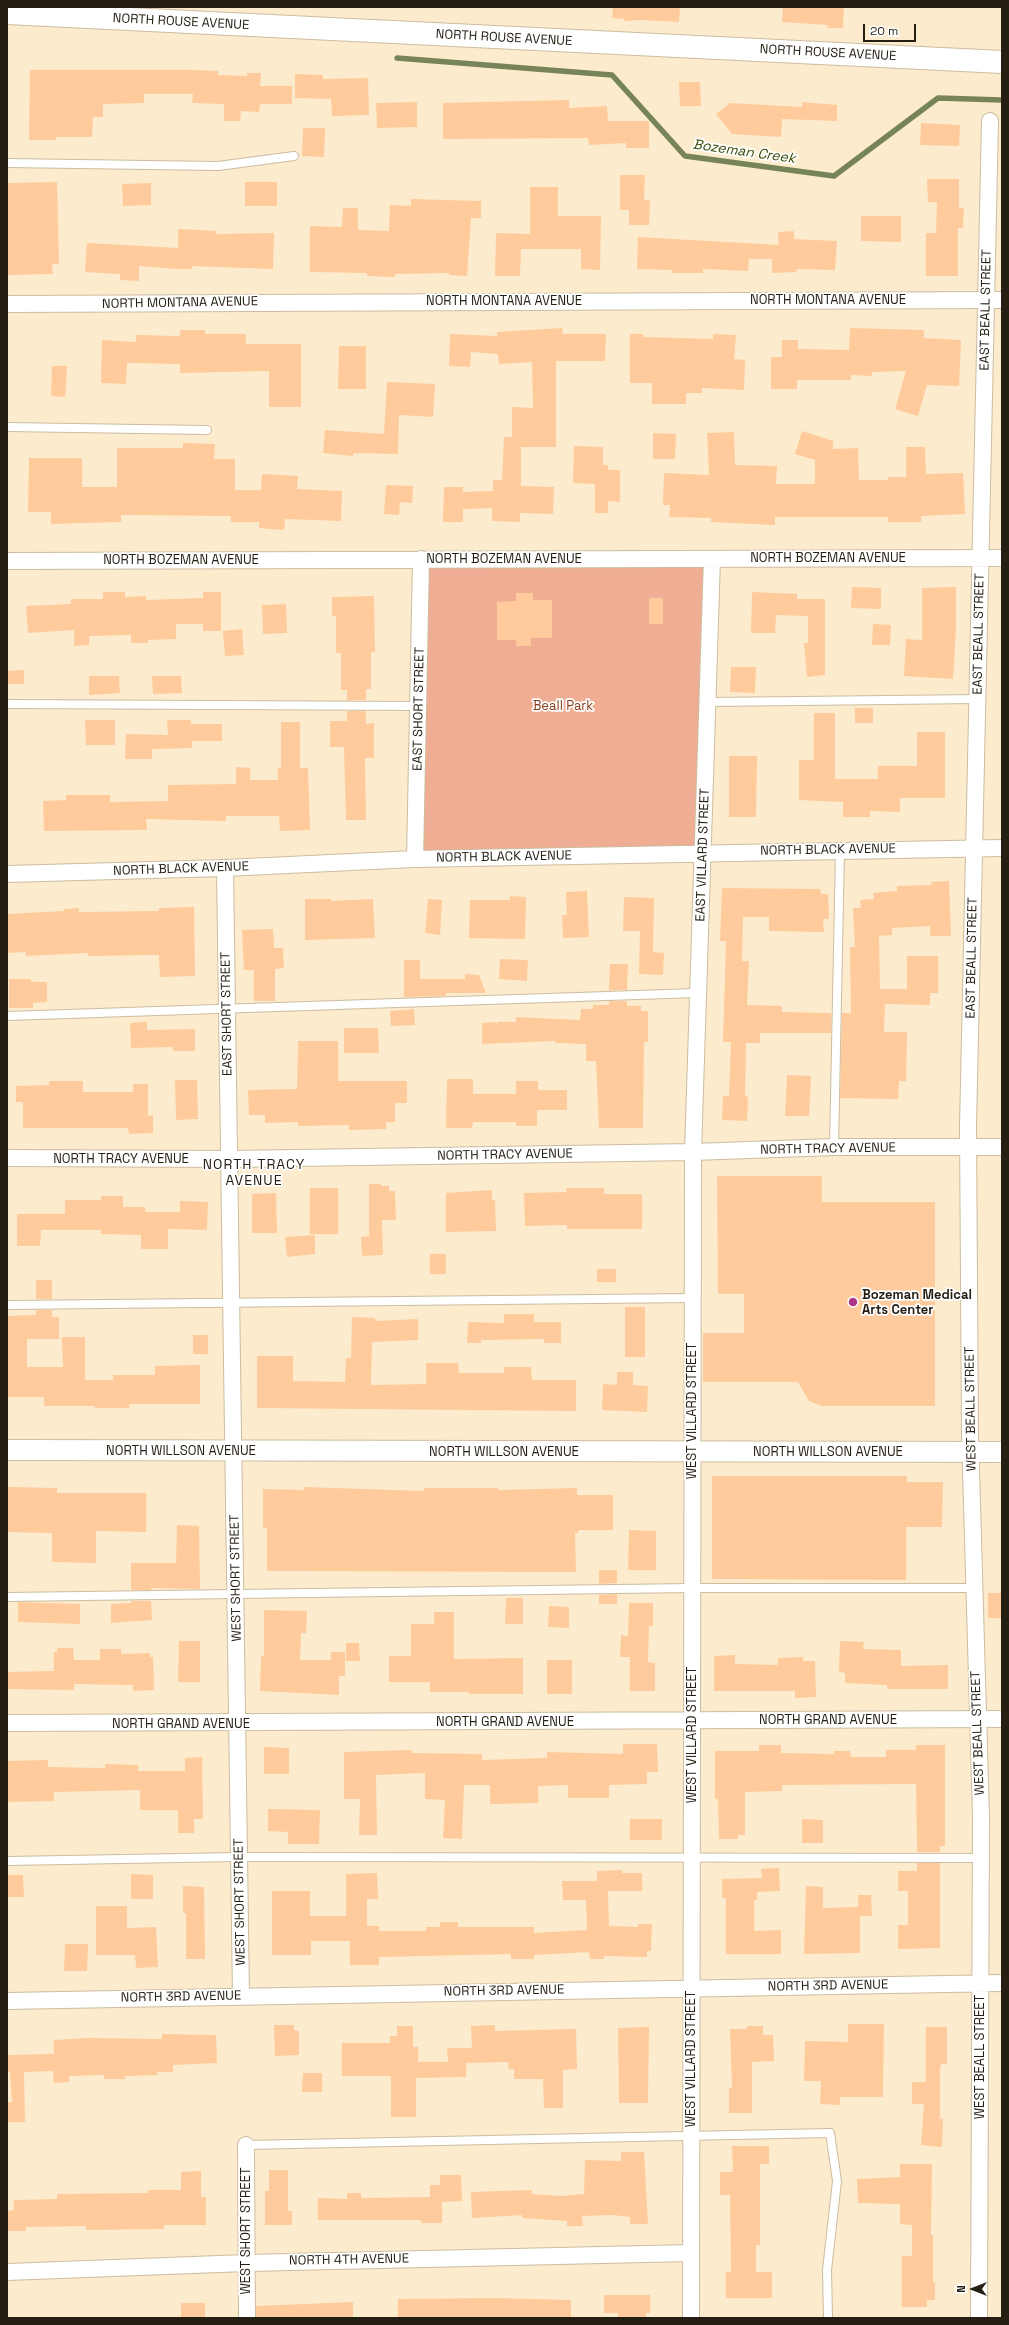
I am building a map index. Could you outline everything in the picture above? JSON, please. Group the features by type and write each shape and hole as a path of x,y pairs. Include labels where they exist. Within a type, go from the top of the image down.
{"main road":[{"name":"NORTH ROUSE AVENUE","path":"7,14 1002,62"}],"street":[{"name":"EAST BEALL STREET","path":"968,1147 981,558 994,300 990,121"},
{"name":"NORTH MONTANA AVENUE","path":"7,304 994,300"},
{"name":"EAST VILLARD STREET","path":"693,1152 697,994 709,702 712,558"},
{"name":"NORTH BOZEMAN AVENUE","path":"7,561 1002,558"},
{"name":"EAST SHORT STREET","path":"415,859 421,559"},
{"name":"NORTH BLACK AVENUE","path":"7,874 225,868 415,859 703,852 1002,848"},
{"name":"EAST SHORT STREET","path":"225,868 226,1008 230,1159"},
{"name":"NORTH TRACY AVENUE","path":"7,1158 230,1159 693,1152 834,1147 1002,1147"},
{"name":"WEST BEALL STREET","path":"968,1147 970,1426 972,1453 981,1858 979,2318"},
{"name":"WEST VILLARD STREET","path":"691,2318 693,1152"},
{"name":"WEST SHORT STREET","path":"230,1159 241,1996"},
{"name":"NORTH WILLSON AVENUE","path":"7,1450 234,1452 1002,1452"},
{"name":"NORTH GRAND AVENUE","path":"7,1723 238,1724 1002,1719"},
{"name":"NORTH 3RD AVENUE","path":"7,2002 241,1996 1002,1983"},
{"name":"WEST SHORT STREET","path":"246,2144 246,2318"},
{"name":"NORTH 4TH AVENUE","path":"7,2272 246,2263 691,2253"}],"lane":[{"path":"7,163 218,166 294,156"},
{"path":"7,427 208,430"},
{"path":"709,702 978,699"},
{"path":"7,704 419,706"},
{"path":"834,1147 840,850"},
{"path":"7,1016 697,994"},
{"path":"7,1305 693,1298"},
{"path":"7,1597 692,1588 974,1588"},
{"path":"7,1861 239,1857 981,1858"},
{"path":"246,2144 691,2134 830,2133 837,2181 828,2270 828,2318"}],"green space":[{"name":"Beall Park","path":"421,559 712,559 703,852 415,859"}],"building":[{"path":"613,7 680,7 679,22 640,20 624,21 624,19 612,18"},
{"path":"783,7 844,7 843,28 827,28 828,25 782,22"},
{"path":"30,70 193,70 218,71 218,75 247,76 247,73 261,73 260,86 292,86 292,104 260,104 259,112 241,111 240,121 224,121 224,104 192,103 193,94 144,94 144,103 103,104 103,117 93,117 92,137 56,137 56,140 29,140"},
{"path":"295,74 323,75 323,79 368,78 369,115 332,116 331,99 295,98"},
{"path":"679,82 700,82 701,106 680,106"},
{"path":"569,100 569,108 607,106 608,121 649,121 649,148 626,148 626,143 589,145 588,138 443,139 443,103"},
{"path":"417,102 417,127 377,128 376,103"},
{"path":"802,102 837,105 837,121 782,119 781,137 732,134 716,114 730,103 802,107"},
{"path":"921,123 960,125 959,146 920,145"},
{"path":"303,128 325,128 324,157 302,156"},
{"path":"620,175 645,175 644,200 650,200 649,225 629,225 629,210 620,210"},
{"path":"927,179 959,179 959,208 964,208 963,228 958,228 958,276 926,276 926,233 936,233 937,202 928,202"},
{"path":"57,182 59,264 52,264 53,274 7,275 7,183"},
{"path":"245,182 277,182 277,206 245,206"},
{"path":"151,183 151,205 123,206 122,184"},
{"path":"530,187 558,187 558,216 601,216 600,270 581,269 581,249 521,249 520,276 495,276 496,233 530,234"},
{"path":"411,199 481,201 481,218 471,218 467,276 449,275 449,273 395,274 395,277 367,276 367,273 310,272 310,226 342,227 343,208 358,208 358,230 389,231 390,205 411,206"},
{"path":"861,216 901,216 901,242 861,241"},
{"path":"178,229 216,231 216,234 274,233 273,269 192,266 192,269 177,269 139,266 139,281 120,280 120,274 85,272 87,243 178,248"},
{"path":"794,231 794,239 837,241 835,270 796,269 797,272 772,273 772,259 749,259 748,271 703,269 703,273 672,273 672,270 637,269 638,237 779,245 778,232"},
{"path":"562,328 563,334 606,334 605,361 556,361 556,447 521,447 521,486 554,487 553,514 520,513 520,522 492,521 492,508 463,509 463,522 443,522 444,487 463,487 463,492 493,491 493,480 502,480 504,437 512,437 512,407 533,408 532,362 499,364 498,354 471,352 470,367 449,366 450,334 497,336 497,332"},
{"path":"850,328 924,330 924,338 961,340 959,386 927,385 918,416 895,409 906,371 872,372 872,376 851,375 851,380 797,380 797,389 771,389 771,357 782,357 782,340 798,340 798,349 849,350"},
{"path":"180,330 205,330 205,334 246,334 246,344 301,344 301,407 269,407 269,371 180,373 180,364 127,363 126,384 101,383 102,340 136,342 136,335 180,336"},
{"path":"630,334 643,334 643,337 713,339 713,334 736,335 734,359 745,360 744,390 702,388 702,393 686,393 686,404 652,404 652,383 630,383"},
{"path":"339,346 366,346 366,389 338,389"},
{"path":"52,366 67,366 65,397 51,396"},
{"path":"387,382 435,384 433,417 399,415 398,454 354,453 353,456 323,453 325,430 384,434"},
{"path":"802,431 833,441 833,449 858,448 859,480 888,480 888,477 906,477 906,447 925,447 926,474 963,473 965,514 921,516 921,522 888,522 888,517 775,517 775,525 711,522 711,518 669,517 670,505 663,505 664,473 709,475 707,433 734,432 735,465 777,466 776,484 815,484 815,460 795,454"},
{"path":"653,433 676,434 675,459 653,459"},
{"path":"183,443 215,444 214,459 235,459 235,490 261,490 262,474 298,476 297,489 342,491 341,521 285,519 284,530 259,528 259,522 231,522 231,516 121,515 121,522 51,524 51,512 28,512 29,458 82,458 82,487 117,487 117,448 183,448"},
{"path":"574,446 603,447 603,465 608,465 608,470 620,470 620,502 608,501 608,513 595,513 595,484 573,483"},
{"path":"386,485 413,486 412,503 400,502 399,515 384,514"},
{"path":"852,587 881,588 881,609 851,608"},
{"path":"956,587 956,628 953,679 904,676 906,639 922,640 922,588"},
{"path":"103,592 125,592 125,597 146,596 146,600 203,598 203,592 221,592 221,631 203,631 203,624 176,624 176,639 148,640 148,643 131,643 131,635 89,636 89,645 74,646 74,630 28,633 26,606 71,604 71,599 103,599"},
{"path":"752,592 797,594 797,599 825,599 825,675 807,677 804,643 808,643 808,616 776,615 775,633 751,633"},
{"path":"516,593 533,593 533,600 552,600 552,638 531,638 531,646 516,646 516,640 497,640 497,602 516,601"},
{"path":"374,596 375,652 371,652 371,689 366,689 366,700 347,700 347,690 341,690 341,653 336,653 336,616 332,616 332,597"},
{"path":"649,598 663,598 663,624 649,624"},
{"path":"286,604 287,633 263,634 262,605"},
{"path":"873,624 891,625 890,645 872,645"},
{"path":"242,629 244,655 225,656 223,631"},
{"path":"731,667 756,667 755,693 730,692"},
{"path":"24,670 24,684 7,684 7,671"},
{"path":"89,676 119,676 120,693 89,695"},
{"path":"152,676 181,676 182,693 153,694"},
{"path":"855,708 873,708 873,723 855,723"},
{"path":"347,711 366,711 366,724 374,723 374,758 365,758 366,820 346,820 344,747 330,747 330,721 347,721"},
{"path":"814,713 835,713 835,779 878,779 878,766 917,766 917,732 945,732 945,798 900,798 900,812 870,811 870,817 843,817 843,802 799,800 799,760 814,760"},
{"path":"85,720 115,720 115,745 86,745"},
{"path":"167,720 191,720 191,724 222,724 222,741 192,741 192,748 152,749 152,759 125,759 126,734 168,735"},
{"path":"281,722 300,722 300,768 308,768 310,830 280,831 279,816 226,816 226,821 146,819 147,830 44,831 43,801 66,800 66,795 110,795 110,802 168,801 168,785 236,784 236,767 250,768 250,780 278,780 278,768 281,768"},
{"path":"729,756 757,756 756,817 729,817"},
{"path":"949,881 951,936 930,936 930,926 892,928 892,935 879,936 880,989 907,989 907,956 938,956 938,993 930,993 930,1005 885,1004 884,1032 907,1032 906,1081 899,1081 898,1099 840,1098 842,1013 851,1013 850,947 855,947 853,908 861,908 860,900 874,899 873,893 897,891 897,886 932,885 931,882"},
{"path":"722,888 820,889 821,894 828,894 829,919 823,919 824,932 769,931 769,917 743,917 742,961 749,961 747,1005 782,1006 782,1012 831,1013 831,1033 760,1033 760,1043 746,1043 745,1095 748,1098 747,1121 722,1120 723,1096 729,1096 731,1042 723,1042 726,941 720,941"},
{"path":"587,891 589,937 563,938 562,915 567,915 566,892"},
{"path":"510,896 526,897 525,939 469,938 470,900 510,900"},
{"path":"624,897 654,898 653,952 664,953 663,975 639,974 640,931 623,931"},
{"path":"305,899 331,899 331,901 373,899 375,938 305,940"},
{"path":"428,899 442,900 440,935 425,933"},
{"path":"194,907 195,976 160,977 159,955 88,956 88,953 26,956 25,952 7,953 7,914 64,911 64,909 79,908 79,912 159,911 159,908"},
{"path":"273,929 274,948 283,948 284,968 275,969 275,1001 254,1001 254,970 244,970 242,930"},
{"path":"500,959 528,960 527,981 499,979"},
{"path":"404,960 420,960 420,979 465,979 465,974 479,975 486,993 446,993 446,996 404,997"},
{"path":"610,964 628,964 627,990 609,990"},
{"path":"9,979 31,979 31,982 47,982 47,1002 33,1003 33,1008 9,1008"},
{"path":"609,1001 627,1001 627,1006 641,1006 641,1011 648,1011 648,1042 644,1042 643,1128 599,1128 596,1061 586,1061 586,1044 555,1043 555,1041 482,1044 482,1023 496,1022 497,1027 497,1022 516,1022 516,1017 580,1020 581,1009 593,1009 593,1005 609,1005"},
{"path":"414,1009 415,1025 391,1026 390,1011"},
{"path":"147,1022 147,1030 195,1029 195,1051 173,1051 173,1047 131,1048 130,1023"},
{"path":"344,1028 378,1028 379,1053 344,1053"},
{"path":"298,1041 338,1041 338,1081 407,1081 407,1103 395,1103 395,1122 386,1122 386,1129 349,1130 349,1125 298,1126 298,1122 265,1123 265,1115 249,1115 248,1090 297,1089"},
{"path":"787,1075 811,1076 809,1116 785,1116"},
{"path":"447,1079 473,1079 473,1094 516,1094 516,1081 538,1081 538,1090 567,1090 567,1110 537,1110 537,1126 516,1126 516,1122 473,1122 472,1128 446,1128"},
{"path":"175,1080 197,1080 198,1119 176,1120"},
{"path":"49,1081 83,1081 83,1092 133,1092 133,1084 148,1084 148,1116 153,1115 153,1133 129,1134 128,1128 23,1128 23,1102 16,1102 16,1086 49,1085"},
{"path":"717,1176 822,1176 822,1202 935,1202 935,1406 822,1406 809,1401 798,1382 703,1382 703,1333 744,1333 744,1294 718,1294"},
{"path":"369,1184 389,1186 389,1191 395,1191 396,1220 382,1220 383,1255 362,1256 361,1237 369,1236"},
{"path":"310,1188 338,1188 338,1234 310,1234"},
{"path":"566,1188 604,1188 604,1194 642,1194 642,1229 567,1229 567,1225 525,1226 524,1193 567,1192"},
{"path":"492,1190 492,1200 495,1200 496,1231 446,1232 446,1193"},
{"path":"276,1193 277,1233 252,1233 252,1194"},
{"path":"101,1196 123,1196 123,1207 145,1207 145,1212 180,1212 180,1201 208,1202 207,1230 168,1229 168,1249 141,1249 141,1235 101,1234 101,1230 41,1230 40,1246 17,1246 17,1214 65,1214 65,1200 101,1200"},
{"path":"315,1235 315,1254 287,1257 285,1237"},
{"path":"430,1254 446,1254 446,1274 430,1274"},
{"path":"597,1269 616,1269 616,1282 597,1282"},
{"path":"36,1280 52,1280 52,1299 36,1299"},
{"path":"625,1307 645,1307 645,1357 625,1357"},
{"path":"36,1310 52,1310 52,1317 59,1317 59,1339 27,1339 27,1367 63,1367 62,1337 85,1337 85,1380 113,1380 113,1375 155,1375 155,1366 200,1365 200,1404 129,1404 129,1408 95,1408 95,1406 44,1406 44,1397 7,1397 7,1316 36,1315"},
{"path":"504,1314 534,1314 534,1322 561,1322 561,1343 544,1343 544,1339 481,1340 481,1343 467,1343 468,1322 504,1323"},
{"path":"352,1317 375,1318 375,1321 418,1319 418,1340 372,1342 371,1385 426,1384 426,1363 458,1363 459,1373 504,1373 504,1367 531,1367 532,1380 576,1380 576,1411 257,1408 257,1356 293,1356 293,1381 345,1382 346,1358 351,1358"},
{"path":"193,1335 208,1335 208,1354 193,1354"},
{"path":"617,1372 633,1372 633,1385 648,1386 647,1412 602,1410 603,1384 617,1385"},
{"path":"712,1476 907,1476 907,1482 943,1482 942,1527 906,1527 906,1580 712,1579"},
{"path":"7,1487 57,1488 57,1493 146,1493 146,1532 96,1531 96,1563 52,1562 52,1533 7,1532"},
{"path":"304,1487 424,1491 424,1488 498,1488 498,1490 577,1488 577,1495 613,1495 613,1530 578,1530 578,1533 575,1533 576,1572 267,1571 267,1528 263,1528 263,1489 304,1490"},
{"path":"177,1525 199,1526 200,1589 151,1588 151,1590 131,1590 131,1563 176,1563"},
{"path":"629,1530 656,1531 656,1570 628,1570"},
{"path":"599,1570 617,1570 617,1583 599,1584"},
{"path":"988,1593 1002,1593 1002,1618 988,1618"},
{"path":"617,1594 617,1604 599,1604 599,1595"},
{"path":"506,1598 523,1598 523,1624 505,1624"},
{"path":"131,1601 151,1601 152,1620 111,1623 111,1604 131,1603"},
{"path":"18,1602 80,1604 80,1624 18,1622"},
{"path":"629,1603 653,1603 653,1626 649,1626 648,1662 655,1663 655,1691 630,1691 630,1657 620,1657 621,1635 628,1636"},
{"path":"549,1606 569,1607 569,1628 548,1627"},
{"path":"264,1610 307,1611 306,1633 301,1633 300,1660 331,1660 331,1652 345,1652 345,1676 339,1676 339,1695 260,1691 261,1656 264,1656"},
{"path":"434,1612 454,1612 454,1659 523,1658 523,1694 430,1692 430,1682 389,1682 389,1656 411,1656 411,1624 434,1624"},
{"path":"179,1641 200,1641 200,1682 178,1682"},
{"path":"840,1641 864,1642 863,1649 901,1650 901,1666 948,1665 948,1689 887,1689 887,1685 845,1683 845,1673 839,1672"},
{"path":"346,1643 359,1643 360,1661 346,1661"},
{"path":"57,1648 73,1648 74,1660 100,1660 100,1649 121,1649 121,1654 150,1653 150,1657 153,1657 154,1690 133,1691 133,1685 74,1684 74,1690 7,1689 7,1672 54,1671 54,1652 57,1652"},
{"path":"735,1655 735,1664 778,1665 778,1658 803,1657 803,1661 815,1661 816,1697 795,1698 795,1691 714,1691 714,1656"},
{"path":"547,1660 572,1660 572,1694 547,1694"},
{"path":"623,1744 657,1744 658,1772 647,1772 647,1784 609,1785 609,1798 568,1798 568,1785 538,1786 538,1803 490,1804 490,1785 464,1785 462,1839 443,1838 445,1800 425,1799 425,1773 376,1775 377,1835 359,1835 360,1799 344,1799 344,1752 412,1750 412,1753 482,1754 482,1760 547,1758 547,1752 623,1754"},
{"path":"759,1745 781,1745 781,1753 834,1754 834,1751 850,1751 851,1757 886,1757 886,1750 916,1750 916,1745 945,1745 945,1846 940,1846 940,1852 917,1852 916,1784 782,1785 782,1791 745,1792 745,1835 738,1835 738,1839 719,1839 718,1799 715,1799 715,1751 759,1751"},
{"path":"264,1747 289,1748 289,1774 264,1774"},
{"path":"202,1757 203,1819 194,1819 194,1833 178,1833 178,1810 140,1810 140,1790 54,1792 54,1801 7,1802 7,1761 48,1760 48,1767 105,1768 105,1764 138,1765 138,1771 185,1771 185,1758"},
{"path":"268,1809 320,1810 319,1844 288,1844 288,1832 268,1831"},
{"path":"630,1819 662,1819 662,1840 630,1840"},
{"path":"802,1819 823,1820 823,1843 802,1843"},
{"path":"917,1863 940,1863 940,1948 898,1949 898,1925 908,1925 908,1891 898,1891 898,1871 917,1871"},
{"path":"779,1868 780,1891 757,1892 757,1900 754,1900 754,1931 781,1930 781,1954 726,1954 726,1898 722,1898 722,1879 762,1878 761,1869"},
{"path":"622,1870 622,1873 642,1873 642,1891 608,1891 609,1926 638,1927 638,1924 652,1924 651,1951 647,1951 647,1957 604,1956 604,1959 590,1959 589,1952 534,1955 534,1959 511,1959 511,1954 379,1957 379,1965 350,1965 350,1941 311,1941 311,1955 272,1955 272,1891 310,1891 310,1916 346,1916 346,1874 377,1873 378,1899 367,1899 367,1926 379,1926 379,1931 426,1931 426,1927 440,1927 440,1922 458,1922 458,1927 534,1927 534,1933 587,1930 586,1900 563,1900 562,1881 597,1881 597,1871"},
{"path":"131,1874 153,1875 153,1899 131,1899"},
{"path":"7,1875 23,1875 24,1897 7,1897"},
{"path":"183,1886 204,1887 205,1959 186,1959 186,1913 183,1913"},
{"path":"806,1886 823,1887 823,1908 858,1907 858,1895 871,1895 872,1916 860,1916 860,1953 804,1954"},
{"path":"96,1906 127,1906 127,1928 156,1927 158,1967 136,1968 135,1955 96,1955"},
{"path":"65,1944 88,1944 87,1971 64,1971"},
{"path":"848,2024 884,2024 883,2097 840,2097 840,2105 820,2104 821,2081 804,2081 805,2041 848,2042"},
{"path":"274,2025 294,2025 294,2030 299,2031 299,2055 275,2056"},
{"path":"495,2025 495,2031 576,2029 577,2069 563,2070 563,2108 544,2108 543,2079 514,2079 514,2069 509,2069 508,2062 466,2063 466,2077 416,2078 416,2117 391,2117 391,2076 342,2076 342,2043 390,2043 390,2036 397,2036 397,2026 413,2026 413,2047 418,2047 418,2062 448,2062 447,2048 472,2048 471,2026"},
{"path":"747,2026 763,2026 763,2035 773,2035 774,2061 752,2062 752,2113 729,2113 729,2088 732,2088 730,2029 747,2029"},
{"path":"649,2027 648,2103 619,2103 618,2028"},
{"path":"926,2027 947,2027 947,2064 941,2064 940,2070 940,2119 943,2119 942,2147 921,2145 924,2104 912,2104 912,2082 926,2082"},
{"path":"162,2034 216,2035 217,2063 173,2065 173,2072 157,2072 158,2075 125,2076 125,2079 104,2079 104,2075 69,2076 69,2082 54,2083 53,2071 24,2072 25,2122 7,2122 7,2102 12,2102 10,2072 7,2072 7,2055 54,2054 54,2040 88,2038 162,2039"},
{"path":"303,2073 322,2073 322,2092 302,2092"},
{"path":"732,2146 769,2146 769,2164 760,2164 760,2245 756,2245 756,2272 772,2272 772,2298 726,2298 726,2272 731,2272 730,2195 720,2195 720,2172 733,2172"},
{"path":"621,2152 644,2152 648,2224 630,2224 630,2217 613,2215 582,2216 583,2226 567,2226 567,2221 522,2218 522,2215 472,2218 471,2192 532,2190 532,2194 561,2196 584,2194 585,2160 621,2161"},
{"path":"900,2164 932,2164 931,2235 933,2235 933,2282 935,2282 935,2300 927,2300 927,2307 902,2307 902,2256 912,2256 912,2225 900,2224 900,2204 858,2203 857,2179 900,2177"},
{"path":"269,2170 288,2170 288,2211 292,2211 292,2225 265,2225 265,2191 269,2191"},
{"path":"201,2171 201,2197 206,2197 206,2225 164,2225 164,2229 86,2230 86,2226 26,2227 26,2231 7,2231 7,2211 14,2210 14,2200 57,2199 57,2194 148,2193 148,2190 181,2190 181,2172"},
{"path":"440,2175 461,2175 462,2201 442,2202 442,2223 421,2223 421,2220 318,2220 318,2198 347,2199 347,2193 361,2193 361,2198 430,2197 430,2185 440,2185"},
{"path":"604,2295 650,2295 650,2313 646,2313 646,2318 618,2318 618,2313 604,2313"},
{"path":"494,2298 571,2300 571,2318 398,2318 398,2299"},
{"path":"353,2302 353,2318 256,2318 256,2306"},
{"path":"181,2303 205,2303 205,2318 181,2318"}],"waterway":[{"name":"Bozeman Creek","path":"397,58 612,75 685,156 834,176 938,98 1002,100"}],"place":[{"name":"Bozeman Medical Arts Center","path":"853,1302"}],"district":[{"name":"NORTH TRACY AVENUE","path":"254,1174"}]}
